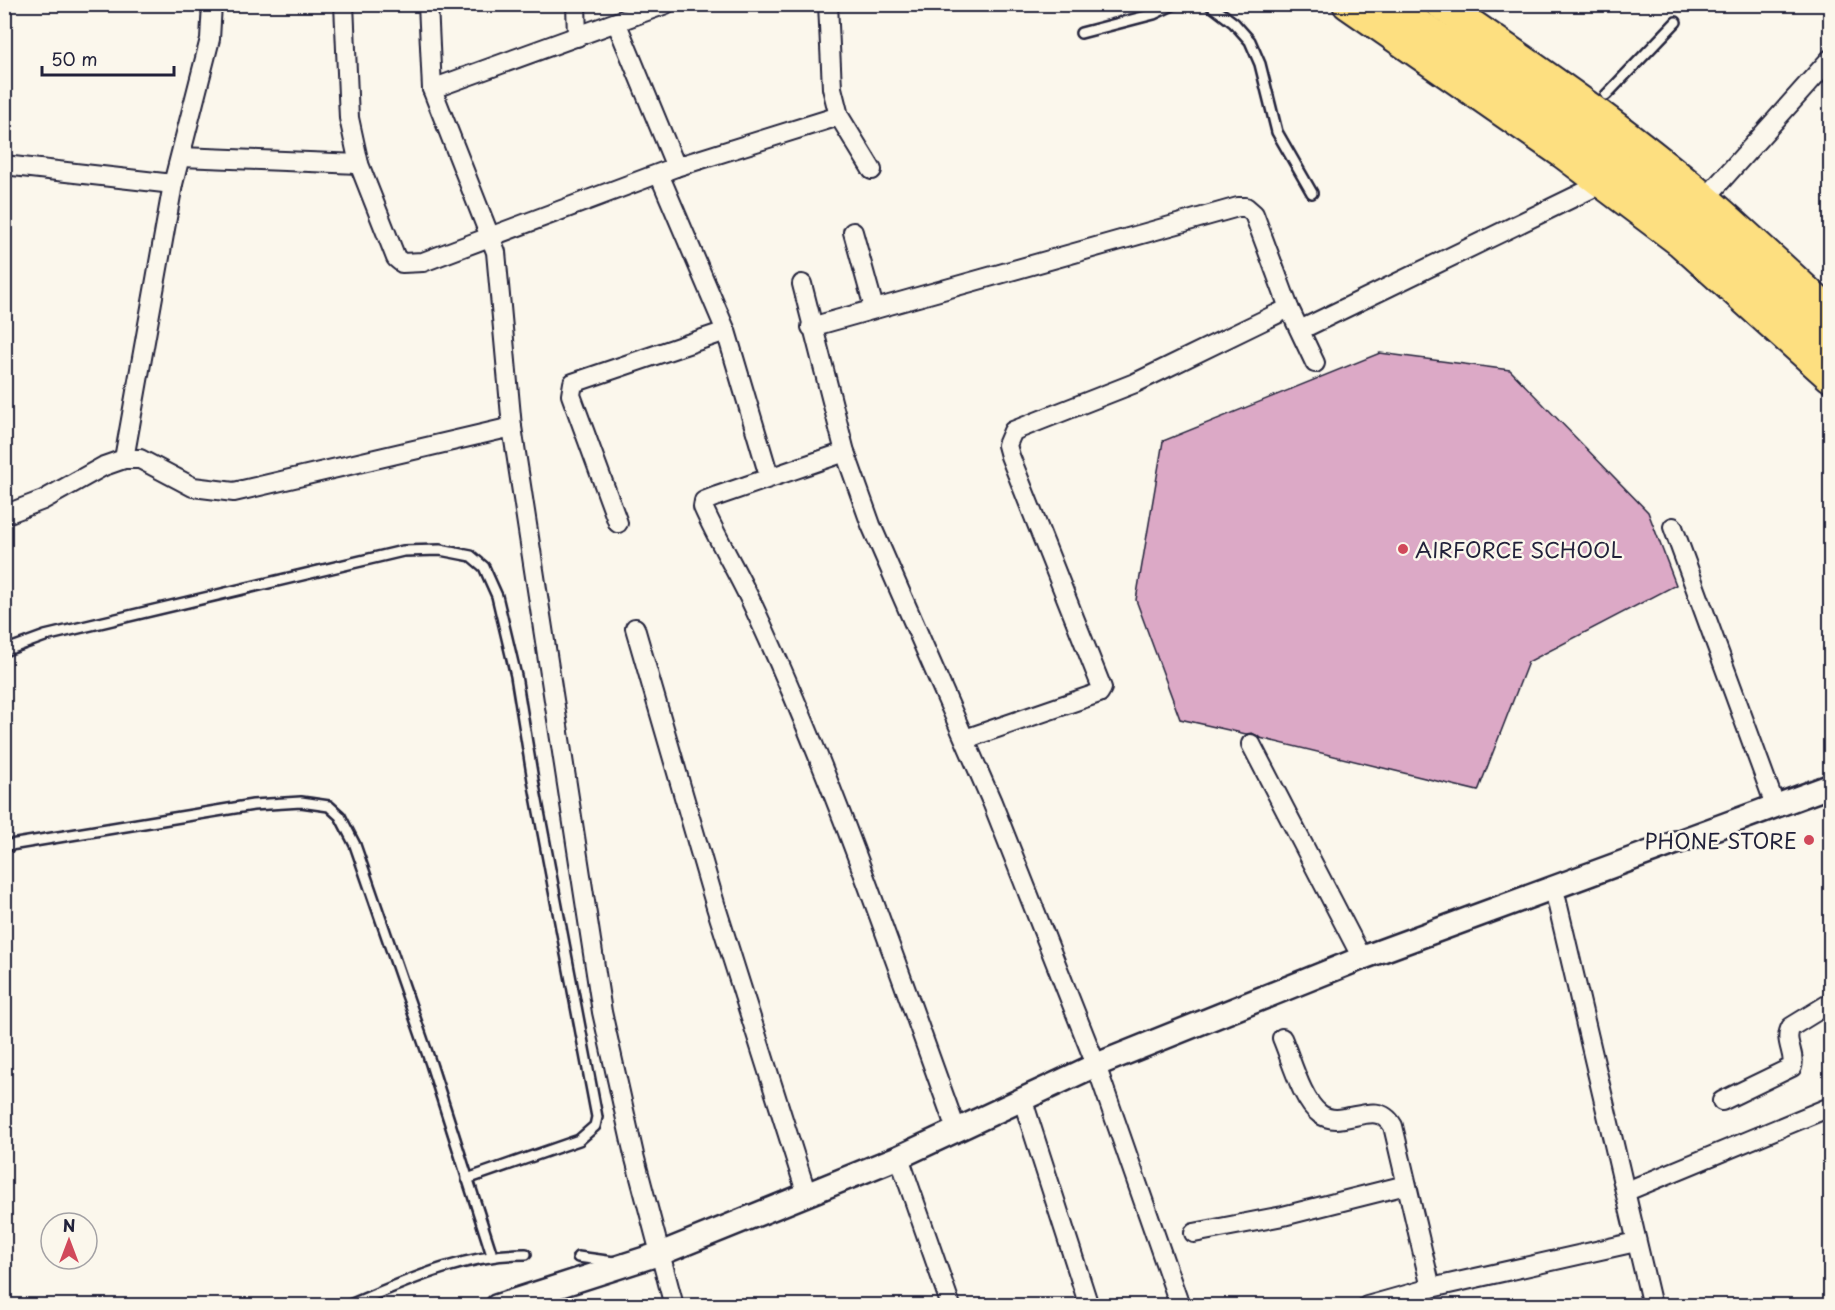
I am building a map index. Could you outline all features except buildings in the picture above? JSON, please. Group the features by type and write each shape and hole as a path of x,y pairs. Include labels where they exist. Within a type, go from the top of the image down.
{"highway":[{"path":"1348,4 1615,177"},
{"path":"1386,4 1453,46 1656,210 1705,263 1830,376"},
{"path":"1441,4 1711,191 1770,234 1830,285"},
{"path":"1477,4 1606,95 1711,191 1757,262 1830,346"},
{"path":"1656,210 1757,262 1830,313"}],"street":[{"path":"124,459 173,184 210,39 212,4"},
{"path":"344,4 346,98 359,164 396,258 402,263 423,262 491,234 676,167 839,116"},
{"path":"428,4 432,89 491,234 496,252 512,428 602,1012 634,1155 662,1253 674,1305"},
{"path":"576,4 577,37"},
{"path":"432,89 617,24 666,4"},
{"path":"828,4 832,88 839,116 872,170"},
{"path":"617,24 676,167"},
{"path":"1711,191 1830,59"},
{"path":"181,157 359,164"},
{"path":"4,165 173,184"},
{"path":"659,174 726,331 769,476"},
{"path":"1300,330 1615,177"},
{"path":"812,327 1238,207 1246,207 1254,214 1290,308 1316,363"},
{"path":"854,232 874,308"},
{"path":"802,284 845,452 871,525 965,739 1096,1065 1180,1305"},
{"path":"965,739 1099,693 1102,688 1010,456 1007,445 1013,431 1135,383 1290,308"},
{"path":"618,523 572,395 573,383 726,331"},
{"path":"4,515 43,500 104,466 124,459 140,459 193,487 234,492 512,428"},
{"path":"845,452 769,476 704,501 703,507 756,612 813,745 864,873 956,1129"},
{"path":"1673,527 1775,805"},
{"path":"635,628 716,907 807,1195"},
{"path":"1251,744 1362,958"},
{"path":"497,1305 662,1253 899,1157 1096,1065 1362,958 1830,786"},
{"path":"1554,889 1627,1191 1636,1242 1652,1305"},
{"path":"1722,1101 1792,1067 1793,1055 1788,1038 1791,1027 1830,1003"},
{"path":"1282,1038 1308,1100 1318,1113 1327,1118 1338,1119 1378,1113 1388,1118 1393,1126 1431,1288"},
{"path":"1023,1101 1089,1305"},
{"path":"1627,1191 1830,1107"},
{"path":"899,1157 951,1305"},
{"path":"1194,1233 1283,1216 1406,1185"},
{"path":"1367,1305 1431,1288 1636,1242"}],"lane":[{"path":"1081,33 1154,14 1175,4"},
{"path":"1209,4 1234,23 1250,41 1260,64 1277,132 1312,193"},
{"path":"1606,95 1676,22"},
{"path":"4,651 45,636 403,551 458,551 471,556 484,567 497,596 516,676 533,780 597,1117 595,1126 579,1140 467,1179"},
{"path":"4,846 253,805 301,802 329,806 340,816 355,845 431,1064 492,1255"},
{"path":"347,1305 447,1266 492,1255 526,1254"},
{"path":"578,1257 628,1263"}],"place":[{"name":"AIRFORCE SCHOOL","path":"1403,549"},
{"name":"PHONE STORE","path":"1809,840"}]}
